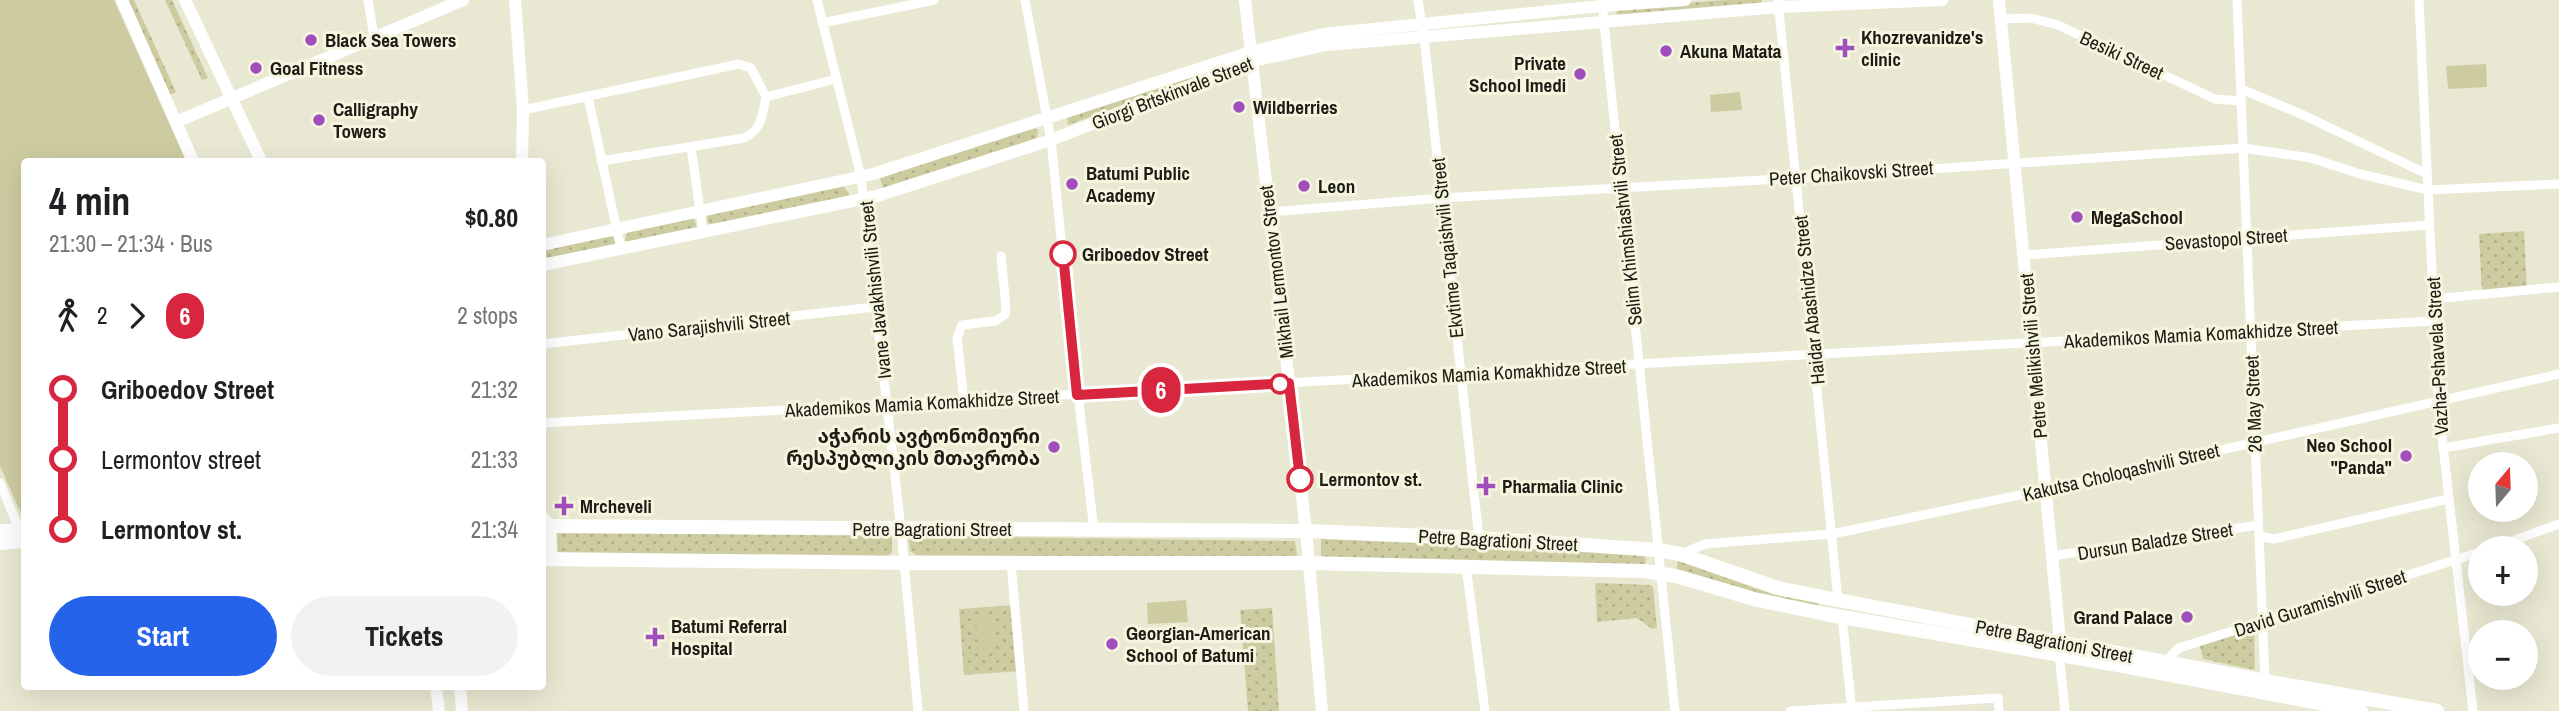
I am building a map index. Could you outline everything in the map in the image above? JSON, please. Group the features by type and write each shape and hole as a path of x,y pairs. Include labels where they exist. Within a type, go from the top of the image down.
{"main road":[{"name":"Petre Bagrationi Street","path":"546,522 901,529 1306,531 1479,538 1658,550 1681,554 1778,587 2361,711"},
{"path":"0,531 21,535"},
{"path":"0,543 21,536"},
{"name":"Petre Bagrationi Street","path":"547,559 904,563 1308,563 1662,573 1754,599 1843,617 2168,663 2437,711"}],"street":[{"path":"122,0 192,158"},
{"path":"185,0 260,158"},
{"path":"368,0 374,37"},
{"path":"176,122 463,0"},
{"path":"515,0 523,110 522,158"},
{"name":"Ivane Javakhishvili Street","path":"817,0 864,198 901,529 918,711"},
{"path":"822,23 934,0"},
{"path":"1025,0 1051,141 1094,530"},
{"name":"Mikhail Lermontov Street","path":"1245,0 1306,531 1322,711"},
{"name":"Ekvtime Taqaishvili Street","path":"1418,0 1479,538"},
{"name":"Giorgi Brtskinvale Street","path":"546,244 700,209 861,177 1047,117 1323,34 1602,3 1685,0"},
{"name":"Giorgi Brtskinvale Street","path":"546,264 864,198 1051,141 1252,56 1326,45 1779,3 1942,0"},
{"name":"Petre Melikishvili Street","path":"1999,0 2065,711"},
{"name":"26 May Street","path":"2237,0 2264,681"},
{"name":"Vazha-Pshavela Street","path":"2419,0 2438,401 2473,711"},
{"name":"Selim Khimshiashvili Street","path":"1602,3 1675,711"},
{"name":"Haidar Abashidze Street","path":"1779,3 1838,600"},
{"name":"Besiki Street","path":"2001,19 2031,18 2058,25 2215,99 2241,101"},
{"path":"523,110 739,64 751,68 766,97 760,125 755,133 744,138 601,161"},
{"path":"766,97 836,79"},
{"path":"2241,89 2301,114 2427,174"},
{"path":"588,96 621,249"},
{"path":"691,147 703,232"},
{"name":"Peter Chaikovski Street","path":"1269,212 1620,186 2243,148 2311,158 2360,174 2428,190"},
{"path":"2428,190 2559,184"},
{"name":"Sevastopol Street","path":"2024,255 2429,225"},
{"path":"964,401 957,338 959,330 962,325 995,321 1005,314 1001,256"},
{"path":"2433,299 2559,287"},
{"name":"Vano Sarajishvili Street","path":"546,344 875,307"},
{"name":"Akademikos Mamia Komakhidze Street","path":"546,423 2434,321"},
{"name":"Kakutsa Choloqashvili Street","path":"1681,554 1705,544 1832,534 2559,374"},
{"path":"2443,448 2559,428"},
{"path":"0,483 21,530"},
{"name":"Dursun Baladze Street","path":"2259,536 2274,539 2448,499"},
{"path":"2526,536 2559,524"},
{"name":"Dursun Baladze Street","path":"2052,556 2258,525"},
{"path":"546,540 547,559"},
{"name":"David Guramishvili Street","path":"2168,663 2174,651 2179,648 2468,556"},
{"path":"1012,563 1024,711"},
{"path":"1466,566 1485,711"},
{"path":"1843,617 1852,709"},
{"path":"436,690 439,711"},
{"path":"460,690 462,711"},
{"path":"1790,711 1930,707 1998,698 1999,711"}],"green space":[{"path":"0,0 114,0 185,158 21,158 21,513 0,466"},
{"path":"127,0 134,0 176,92 170,95"},
{"path":"165,0 172,0 208,78 202,80"},
{"path":"1762,0 1762,3 1617,15 1616,9 1619,8"},
{"path":"1233,64 1068,125 1067,118"},
{"path":"2486,64 2487,87 2448,89 2446,66"},
{"path":"1740,92 1742,110 1711,112 1710,95"},
{"path":"1033,127 1038,130 1037,138 883,189 880,178"},
{"path":"843,186 849,193 848,199 714,226 708,223 707,216 712,213"},
{"path":"691,218 697,227 694,229 628,243 625,240 628,231"},
{"path":"2524,231 2527,290 2482,294 2479,234"},
{"path":"611,234 617,242 615,246 546,258 546,250"},
{"path":"557,532 885,536 892,537 892,553 887,556 558,553"},
{"path":"916,536 1295,541 1297,555 1294,558 916,555 910,551 909,539"},
{"path":"1321,539 1638,553 1645,557 1646,565 1321,560"},
{"path":"1678,561 1772,594 1818,603 1818,606 1772,597 1676,570"},
{"path":"1595,583 1653,587 1657,628 1652,629 1637,618 1597,622"},
{"path":"1186,600 1188,622 1148,624 1147,603"},
{"path":"1015,605 1020,671 964,675 959,609"},
{"path":"1272,608 1279,711 1248,711 1240,610"},
{"path":"994,617 996,648 978,649 976,618"},
{"path":"2254,629 2255,670 2203,659 2200,646"}],"bus line":[{"name":"6","path":"1063,254 1077,395 1289,383 1300,479"}],"place":[{"name":"Black Sea Towers","path":"311,40"},
{"name":"Khozrevanidze's clinic","path":"1845,48"},
{"name":"Akuna Matata","path":"1666,51"},
{"name":"Goal Fitness","path":"256,68"},
{"name":"Private School Imedi","path":"1580,74"},
{"name":"Wildberries","path":"1239,107"},
{"name":"Calligraphy Towers","path":"319,120"},
{"name":"Batumi Public Academy","path":"1072,184"},
{"name":"Leon","path":"1304,186"},
{"name":"MegaSchool","path":"2077,217"},
{"name":"Griboedov Street","path":"1063,254"},
{"name":"აჭარის ავტონომიური რესპუბლიკის მთავრობა","path":"1054,447"},
{"name":"Neo School \"Panda\"","path":"2406,456"},
{"name":"Lermontov st.","path":"1300,479"},
{"name":"Pharmalia Clinic","path":"1486,486"},
{"name":"Mrcheveli","path":"564,506"},
{"name":"Grand Palace","path":"2187,617"},
{"name":"Batumi Referral Hospital","path":"655,637"},
{"name":"Georgian-American School of Batumi","path":"1112,644"}]}
